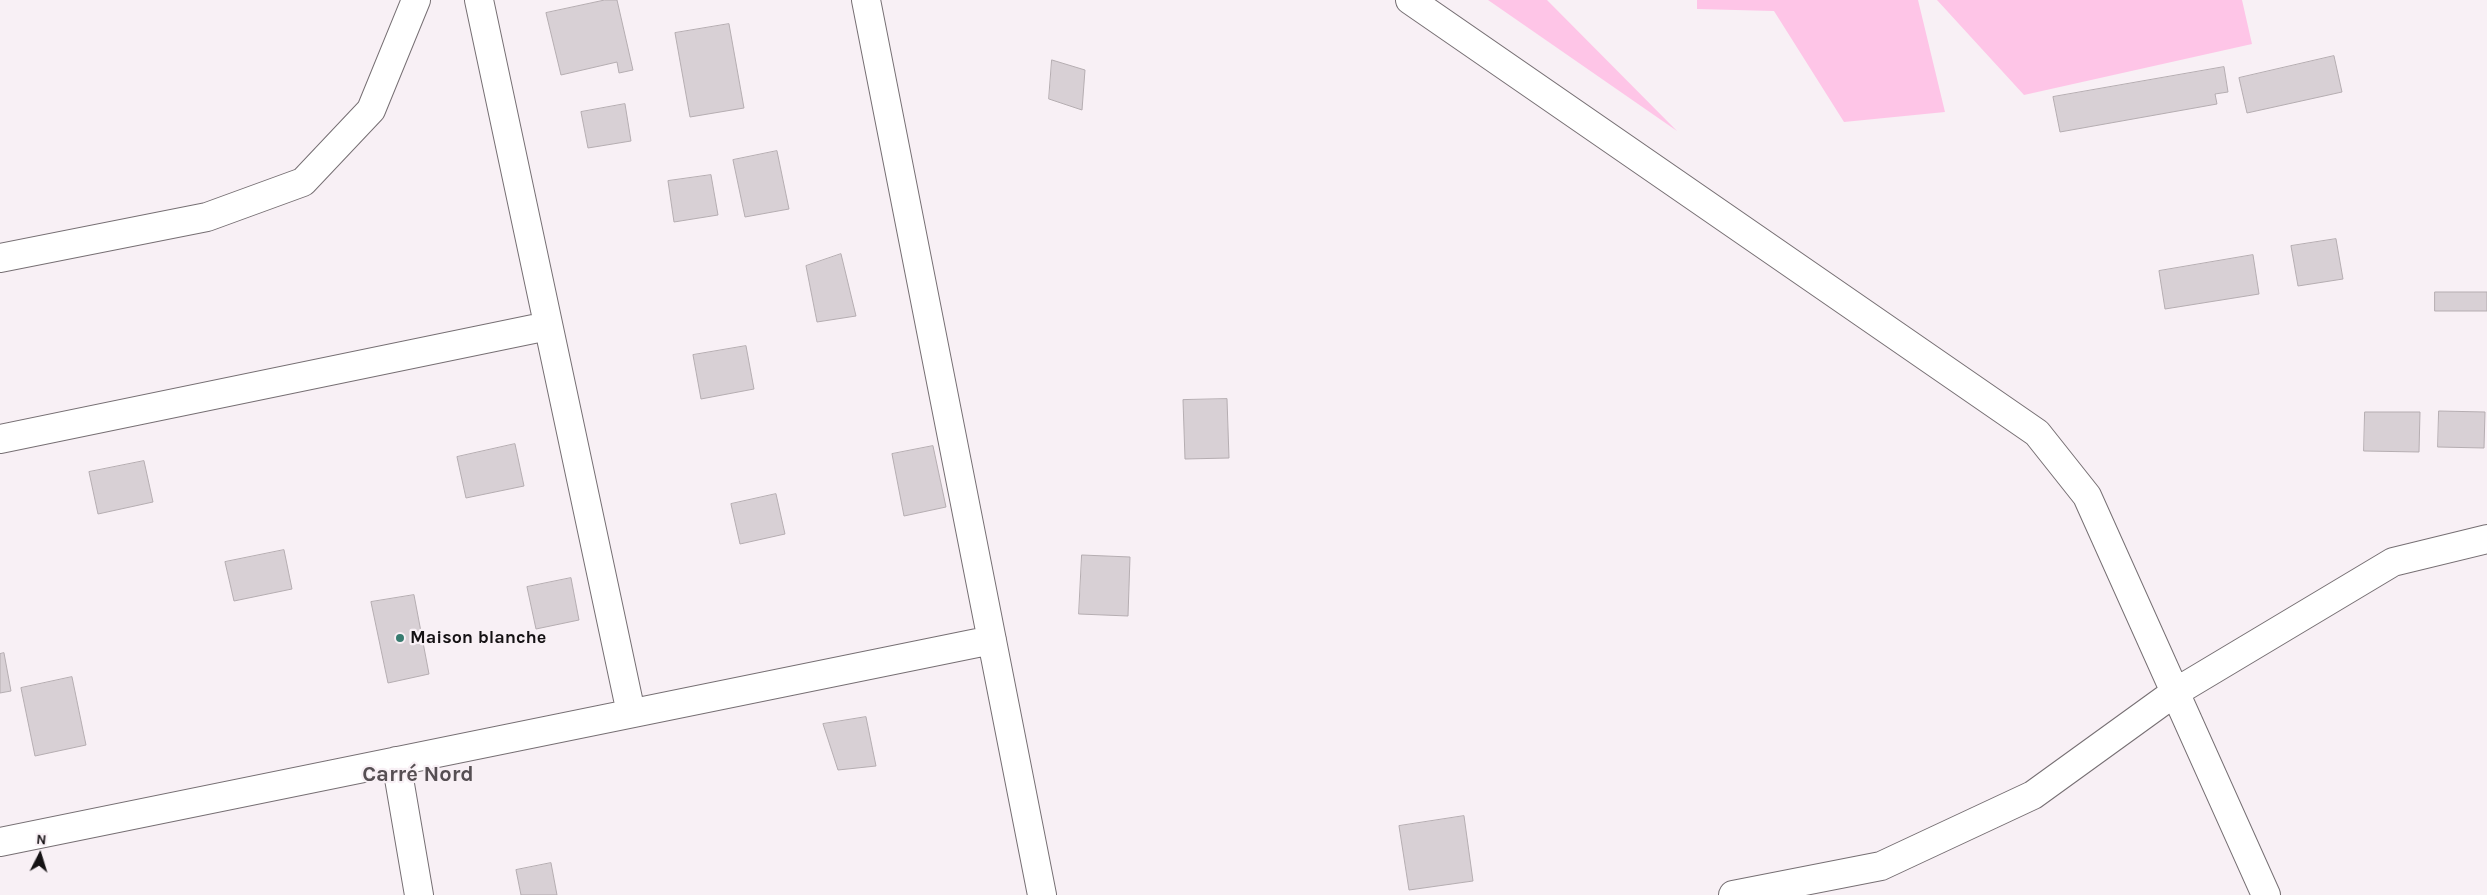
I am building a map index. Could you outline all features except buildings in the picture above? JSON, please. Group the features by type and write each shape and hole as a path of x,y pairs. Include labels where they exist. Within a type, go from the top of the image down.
{"street":[{"path":"0,258 207,217 303,182 371,110 416,0"},
{"path":"479,0 631,713"},
{"path":"866,0 1042,895"},
{"path":"1410,0 2037,433 2087,496 2266,895"},
{"path":"0,439 548,326"},
{"path":"1733,895 1881,866 2033,795 2174,693 2393,562 2487,539"},
{"path":"0,842 992,640"},
{"path":"396,761 419,895"}],"shaded area":[{"path":"1488,0 1547,0 1677,131"},
{"path":"1697,0 1918,0 1945,112 1844,122 1774,11 1697,9"},
{"path":"1937,0 2242,0 2252,44 2024,95"}],"place":[{"name":"Maison blanche","path":"400,638"}],"district":[{"name":"Carré Nord","path":"418,775"}]}
